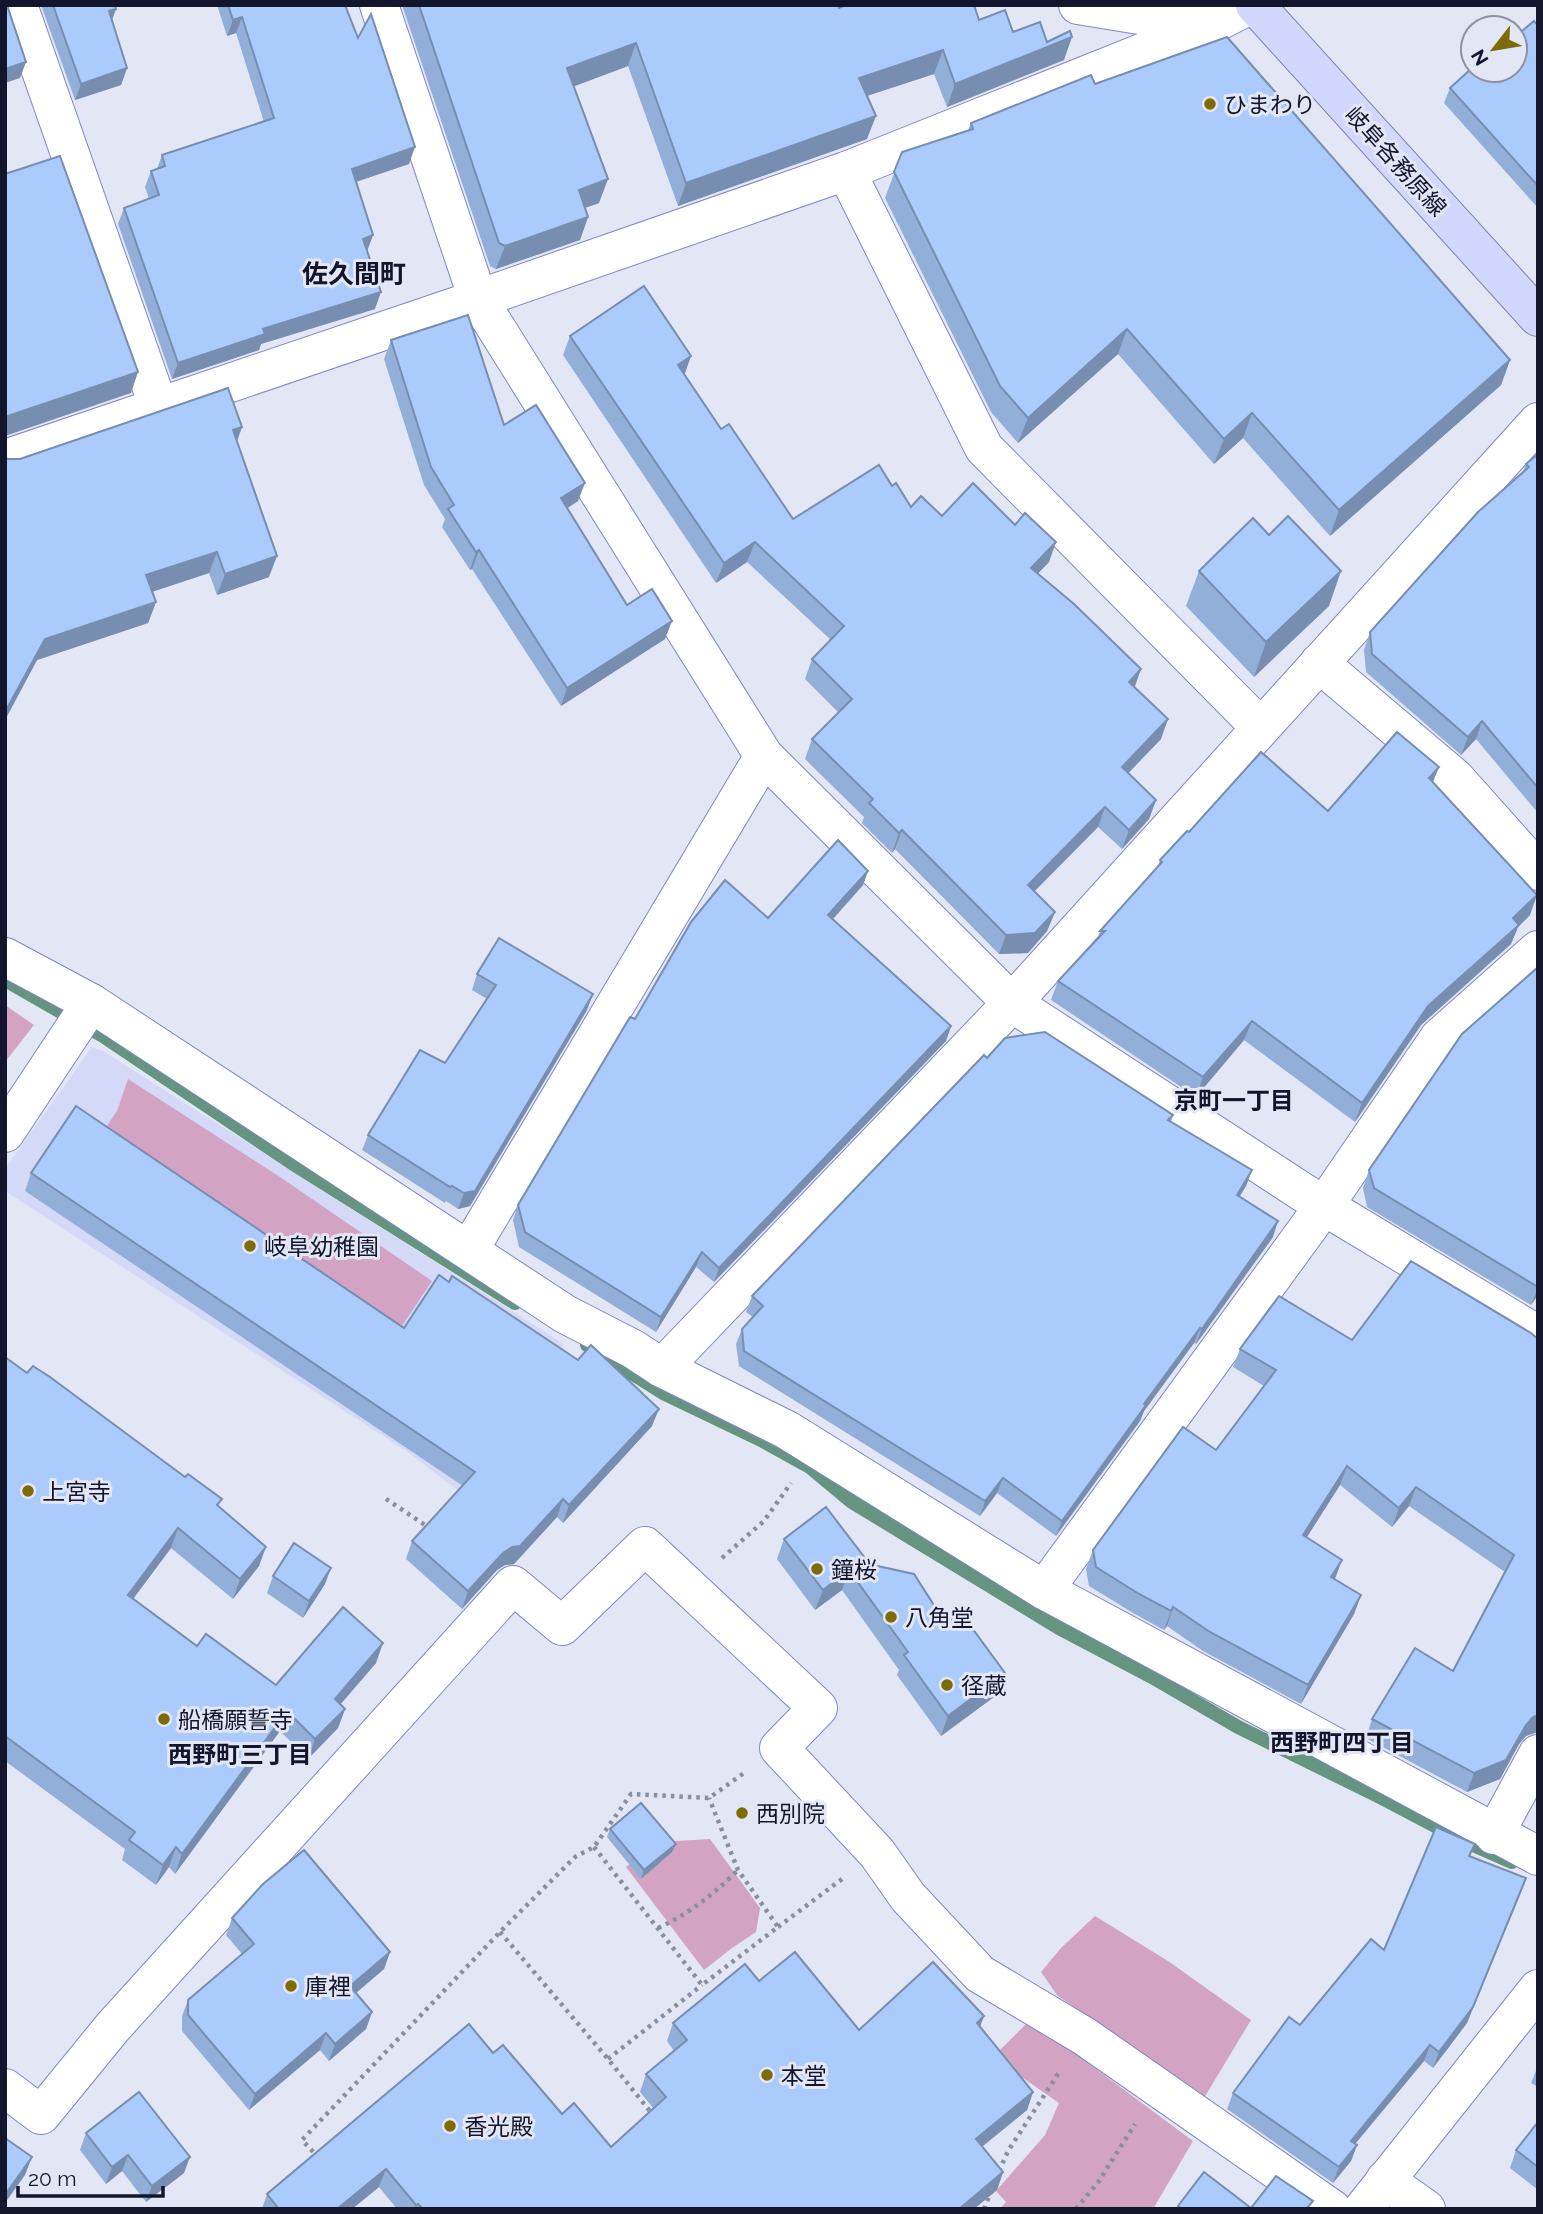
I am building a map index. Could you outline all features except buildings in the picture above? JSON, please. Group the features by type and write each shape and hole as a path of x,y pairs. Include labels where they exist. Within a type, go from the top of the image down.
{"main road":[{"name":"岐阜各務原線","path":"1252,5 1538,317"}],"street":[{"path":"18,5 159,408"},
{"path":"379,5 478,299 764,756 1012,1003 1324,1206 1538,1335"},
{"path":"1078,5 1209,26"},
{"path":"5,459 846,171 1209,26 1252,5"},
{"path":"846,171 984,447 1260,727"},
{"path":"662,1368 1012,1003 1538,422"},
{"path":"1319,663 1455,778 1538,871"},
{"path":"469,1250 764,756"},
{"path":"1044,1590 1324,1206 1439,1038 1538,950"},
{"path":"5,957 91,1003 565,1314 633,1349 662,1368 787,1430 1044,1590 1494,1835 1538,1856"},
{"path":"5,1133 91,1003"},
{"path":"5,2088 41,2115 112,2028 513,1585 562,1626 645,1546 818,1708 779,1748 877,1853 908,1897 980,1974 1084,2036 1332,2209"},
{"path":"1494,1835 1538,1754"},
{"path":"1426,2209 1374,2194 1538,1989"}],"path":[{"path":"690,1587 764,1521 816,1448"},
{"path":"386,1499 432,1530"},
{"path":"327,2167 302,2140 500,1932 575,1857 594,1847 631,1794 709,1798 779,1748"},
{"path":"709,1798 738,1870 778,1927"},
{"path":"594,1847 702,1985"},
{"path":"608,2059 877,1853"},
{"path":"658,1928 680,1918 720,1889 738,1870"},
{"path":"500,1932 660,2123"},
{"path":"998,2174 1008,2151 1084,2036"},
{"path":"1076,2209 1099,2181 1158,2088"},
{"path":"984,2209 993,2186"}],"shaded area":[{"path":"5,1005 34,1025 5,1062"},
{"name":"岐阜幼稚園","path":"92,1047 103,1051 564,1344 464,1495 405,1450 5,1191 5,1169"},
{"path":"128,1079 280,1177 432,1281 392,1341 98,1139 117,1111"},
{"path":"710,1839 760,1908 756,1932 704,1970 626,1867 660,1842"},
{"path":"1095,1916 1168,1961 1251,2020 1204,2098 1057,1995 1041,1972 1061,1948"},
{"path":"1030,2020 1193,2141 1153,2209 1000,2209 1006,2202 996,2191 1045,2135 1059,2103 993,2057"}],"waterway":[{"path":"5,980 103,1036 292,1163 515,1303"},
{"path":"587,1345 665,1394 810,1467 852,1502 1059,1628 1152,1677 1238,1727 1462,1840 1512,1862"}],"place":[{"name":"ひまわり","path":"1210,104"},
{"name":"岐阜幼稚園","path":"250,1246"},
{"name":"上宮寺","path":"28,1491"},
{"name":"鐘桜","path":"817,1569"},
{"name":"八角堂","path":"891,1617"},
{"name":"径蔵","path":"947,1685"},
{"name":"船橋願誓寺","path":"164,1719"},
{"name":"西別院","path":"742,1813"},
{"name":"庫裡","path":"291,1986"},
{"name":"本堂","path":"767,2075"},
{"name":"香光殿","path":"450,2126"}],"district":[{"name":"佐久間町","path":"354,274"},
{"name":"京町一丁目","path":"1234,1100"},
{"name":"西野町四丁目","path":"1342,1742"},
{"name":"西野町三丁目","path":"240,1754"}]}
